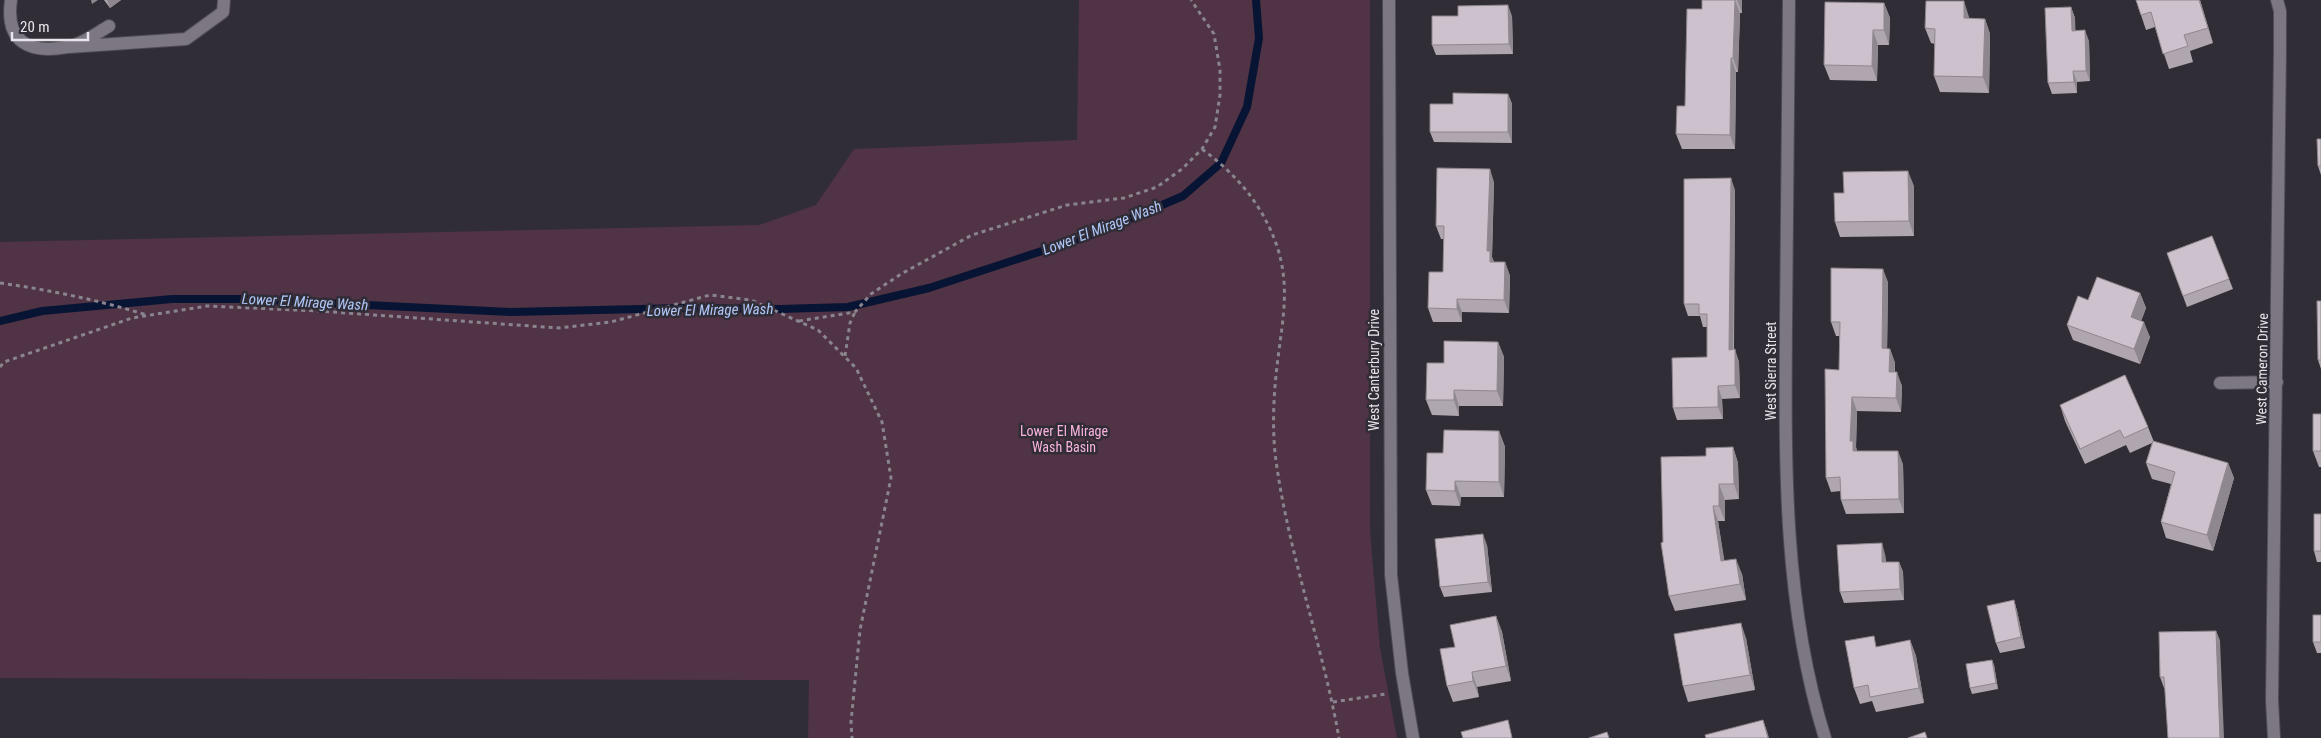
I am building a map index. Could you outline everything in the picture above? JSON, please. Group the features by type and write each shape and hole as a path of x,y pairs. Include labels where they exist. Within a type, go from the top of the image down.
{"street":[{"path":"11,0 12,28 20,42 32,48 186,39 224,12 224,0"},
{"name":"West Canterbury Drive","path":"1389,0 1391,556 1405,692 1413,738"},
{"name":"West Sierra Street","path":"1789,0 1785,457 1791,548 1801,642 1816,709 1825,738"},
{"name":"West Cameron Drive","path":"2274,738 2272,700 2280,49 2280,11 2277,0"},
{"path":"68,47 108,26"},
{"path":"2220,383 2277,382"}],"path":[{"path":"845,357 850,323 855,312 871,294 901,274 972,235 1068,205 1124,198 1157,187 1182,169 1202,148 1215,127 1220,96 1220,70 1214,34 1191,0"},
{"path":"1202,148 1229,170 1242,184 1262,213 1277,246 1286,287 1284,322 1278,358 1274,403 1275,451 1286,519 1333,702 1339,738"},
{"path":"0,283 50,290 111,304 147,316"},
{"path":"0,366 4,362 114,324 147,316 207,306 318,311 559,328 611,322 710,295 751,300 818,330 856,368 882,422 891,478 860,630 851,722 852,738"},
{"path":"798,321 855,312"},
{"path":"1333,702 1405,692"}],"green space":[{"name":"Lower El Mirage Wash Basin","path":"1079,0 1370,0 1370,531 1380,648 1397,738 808,738 809,680 0,678 0,242 759,225 816,205 854,149 1077,140"}],"building":[{"path":"1702,0 1735,0 1733,58 1731,58 1730,135 1676,134 1677,106 1685,106 1687,9 1702,9"},
{"path":"2136,0 2199,0 2208,28 2184,35 2188,46 2163,54 2151,12 2141,15"},
{"path":"1926,1 1964,1 1964,18 1985,19 1983,77 1934,76 1935,29 1925,28"},
{"path":"1825,2 1884,3 1884,30 1873,30 1872,66 1824,65"},
{"path":"1508,5 1509,44 1432,45 1432,16 1458,16 1458,6"},
{"path":"2071,7 2072,31 2085,30 2086,71 2073,71 2074,82 2048,83 2045,8"},
{"path":"1453,93 1508,94 1508,132 1430,132 1430,104 1453,104"},
{"path":"2317,139 2321,139 2321,166 2318,166"},
{"path":"1437,168 1490,169 1487,251 1490,251 1490,262 1505,262 1504,300 1457,299 1457,309 1428,308 1429,272 1443,272 1444,226 1436,226"},
{"path":"1908,171 1909,221 1835,222 1834,193 1844,193 1843,172"},
{"path":"1731,178 1729,350 1735,349 1735,385 1718,386 1718,407 1673,408 1672,358 1707,357 1707,314 1699,314 1699,304 1684,304 1684,179"},
{"path":"2212,236 2229,279 2183,296 2167,253"},
{"path":"1831,268 1883,269 1882,348 1890,349 1889,372 1897,372 1896,398 1852,397 1850,441 1853,441 1853,451 1898,451 1899,499 1841,500 1840,477 1826,478 1825,369 1839,370 1840,322 1831,322"},
{"path":"2097,277 2140,293 2131,317 2144,322 2134,349 2067,325 2078,296 2088,300"},
{"path":"2317,301 2321,301 2321,360 2318,360"},
{"path":"1444,341 1498,342 1497,391 1454,390 1454,400 1426,400 1427,363 1444,363"},
{"path":"2125,375 2148,427 2124,438 2120,430 2080,449 2060,405"},
{"path":"2313,414 2321,414 2321,451 2313,451"},
{"path":"1444,430 1499,431 1499,482 1455,481 1455,491 1426,490 1427,453 1443,453"},
{"path":"2153,441 2228,463 2207,535 2161,522 2175,472 2146,463"},
{"path":"1733,447 1734,484 1719,484 1719,506 1713,506 1721,561 1736,559 1740,584 1669,596 1661,543 1663,542 1661,457 1706,456 1706,448"},
{"path":"2314,514 2321,514 2321,551 2314,551"},
{"path":"1483,534 1488,582 1440,587 1435,539"},
{"path":"1882,543 1882,562 1899,562 1900,589 1840,592 1837,545"},
{"path":"2014,600 2021,637 1996,643 1987,606"},
{"path":"2313,615 2321,615 2321,642 2313,642"},
{"path":"1496,616 1506,666 1472,672 1473,681 1447,686 1440,649 1455,647 1450,625"},
{"path":"1741,623 1750,675 1683,686 1674,634"},
{"path":"2216,631 2220,738 2168,738 2164,677 2160,677 2159,632"},
{"path":"1874,636 1876,647 1910,640 1919,688 1870,697 1868,685 1854,688 1845,641"},
{"path":"1992,660 1996,683 1970,688 1966,664"},
{"path":"1508,720 1512,738 1463,738 1461,732"},
{"path":"1763,720 1768,738 1706,738 1705,735"},
{"path":"1607,732 1609,738 1589,738"},
{"path":"1925,732 1927,738 1908,738"}],"waterway":[{"name":"Lower El Mirage Wash","path":"0,321 42,311 172,299 244,299 511,312 848,307 929,288 1097,233 1183,196 1221,163 1247,107 1259,38 1256,0"}]}
